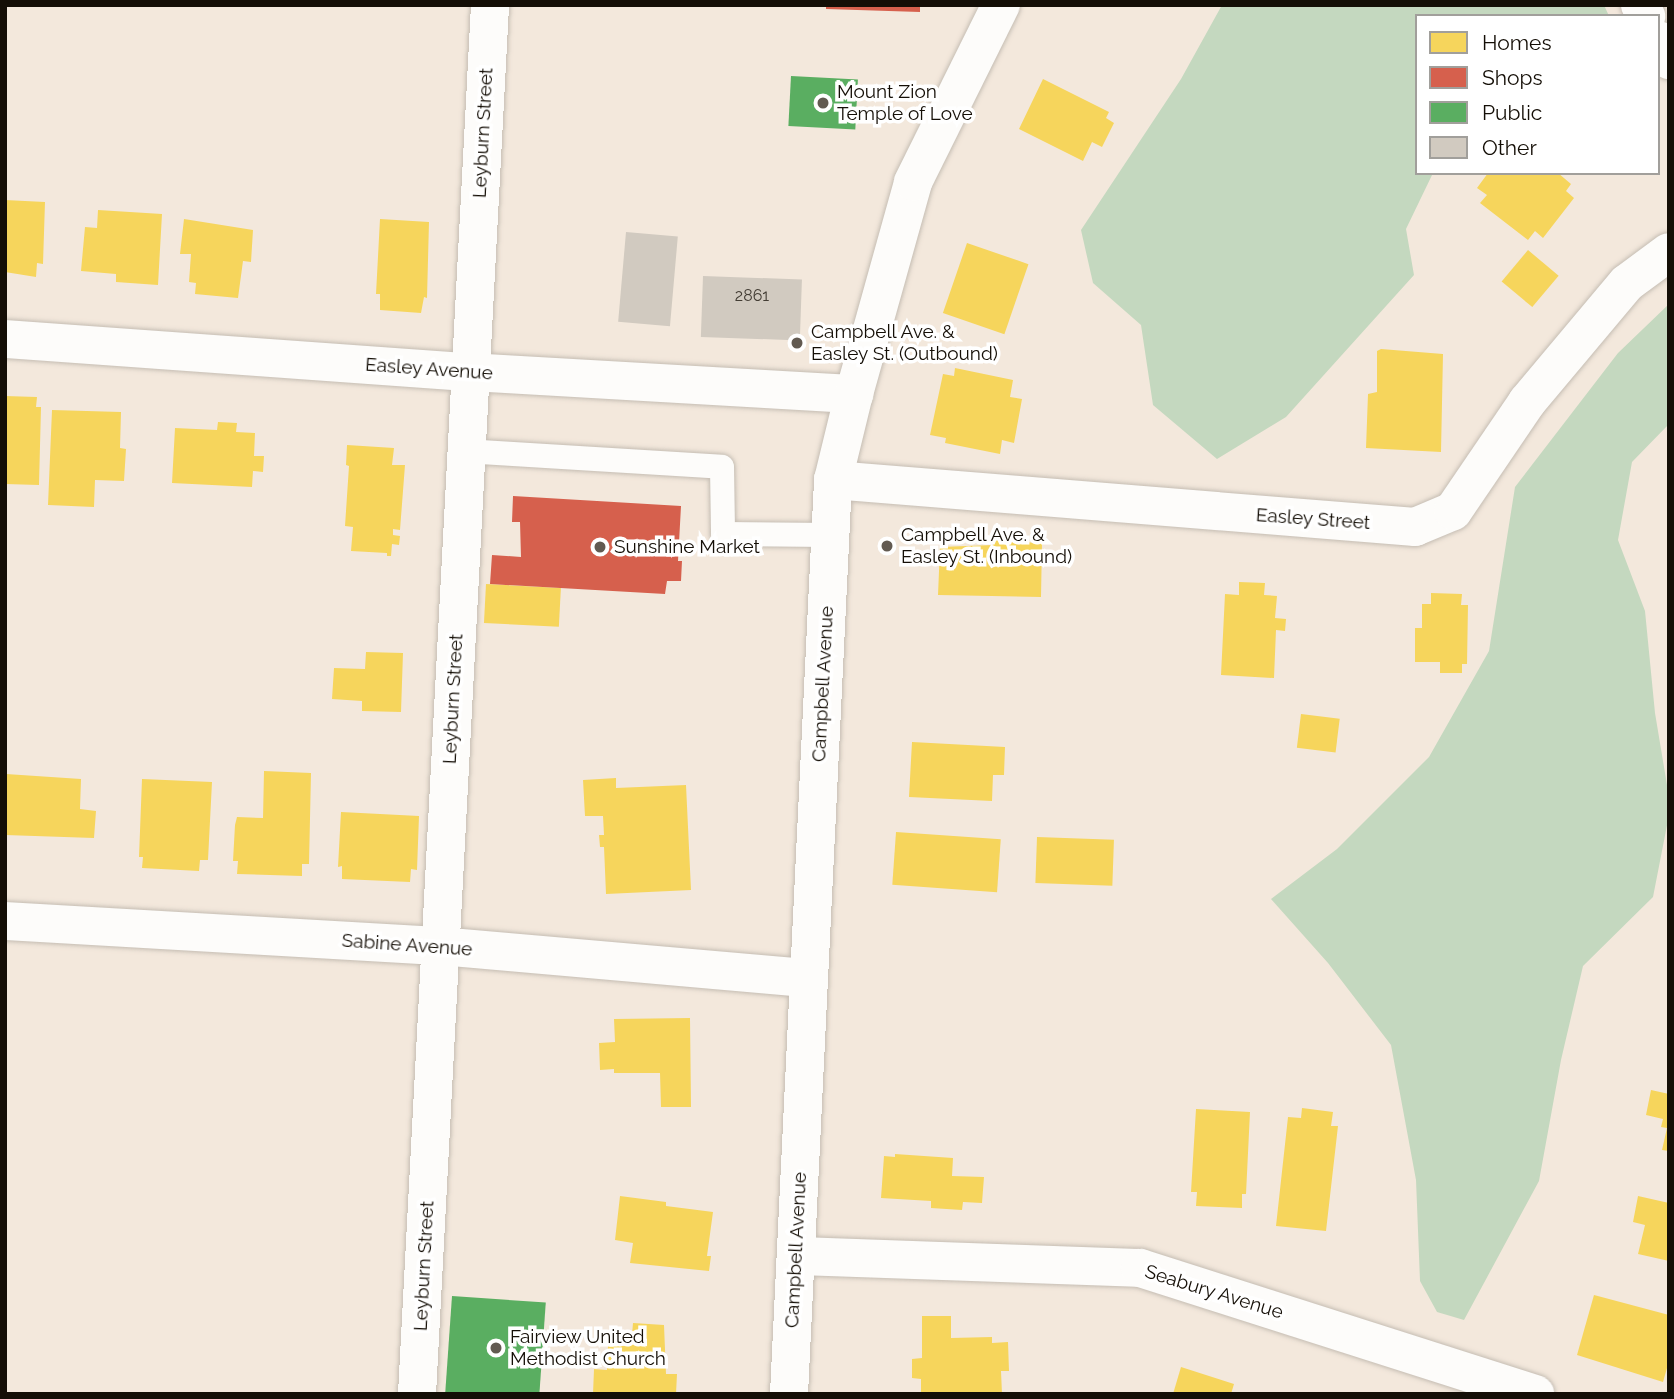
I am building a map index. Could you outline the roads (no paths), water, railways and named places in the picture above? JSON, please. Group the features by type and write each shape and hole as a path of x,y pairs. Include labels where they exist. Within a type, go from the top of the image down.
{"street":[{"name":"Leyburn Street","path":"417,1394 464,451 490,5"},
{"name":"Campbell Avenue","path":"789,1394 833,480 913,182 1001,5"},
{"path":"1660,44 1669,60"},
{"name":"Easley Street","path":"833,480 1415,527 1452,511 1527,402 1627,283 1669,252"},
{"name":"Easley Avenue","path":"5,339 469,372 854,394"},
{"name":"Sabine Avenue","path":"5,920 440,946 807,978"},
{"name":"Seabury Avenue","path":"797,1256 1140,1268 1535,1394"}],"lane":[{"path":"464,451 722,467 723,534 830,536"}],"place":[{"name":"Mount Zion Temple of Love","path":"823,103"},
{"name":"Campbell Ave. & Easley St. (Outbound)","path":"797,343"},
{"name":"Campbell Ave. & Easley St. (Inbound)","path":"887,546"},
{"name":"Sunshine Market","path":"600,547"},
{"name":"Fairview United Methodist Church","path":"496,1348"}]}
